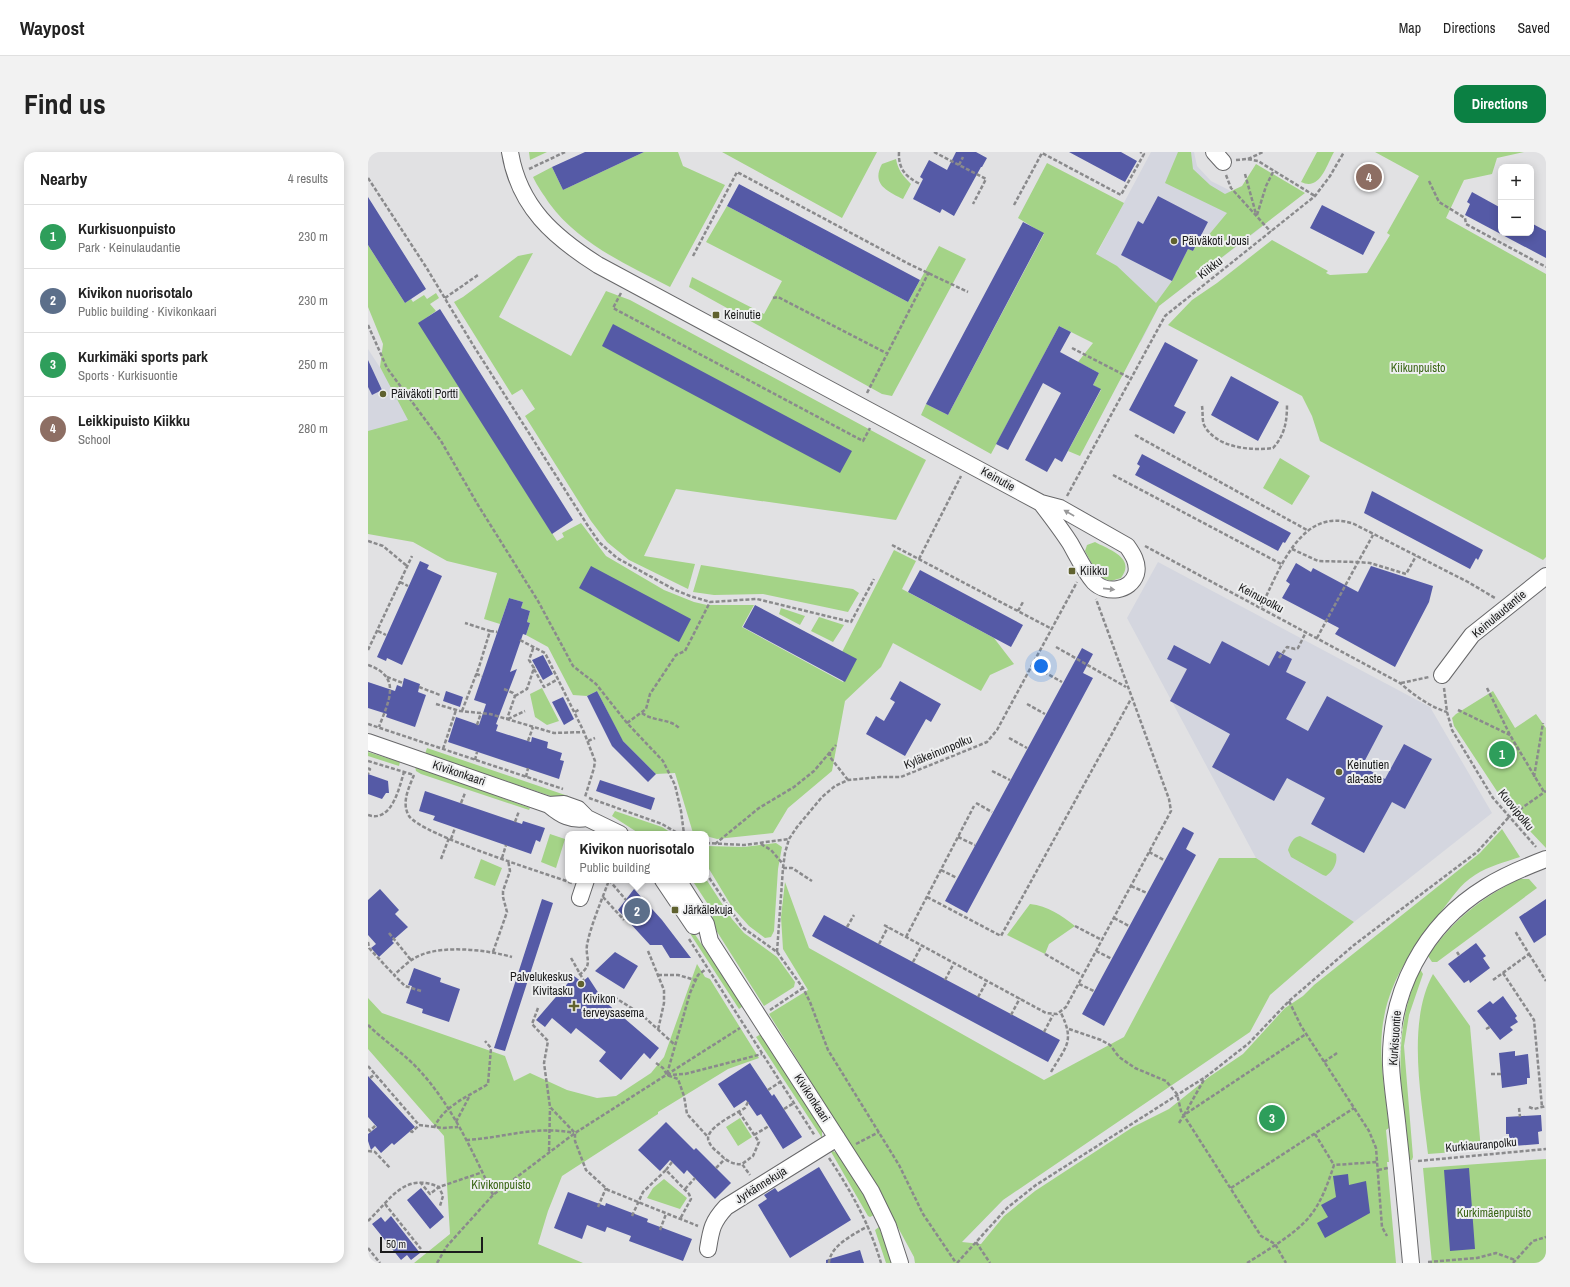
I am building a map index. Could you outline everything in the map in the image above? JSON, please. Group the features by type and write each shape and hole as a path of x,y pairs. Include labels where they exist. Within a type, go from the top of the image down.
{"street":[{"name":"Keinutie","path":"510,152 516,175 524,193 542,221 572,249 598,265 1041,503 1060,508 1127,546 1134,556 1136,564 1136,573 1132,580 1123,588 1113,591 1103,589 1094,582 1068,541 1041,503"},
{"name":"Keinulaudantie","path":"1442,675 1472,634 1546,576"},
{"name":"Kivikonkaari","path":"368,742 549,805 564,804 572,806 578,809 587,818 610,831"},
{"name":"Kurkisuontie","path":"1411,1263 1392,1065 1393,1033 1397,1003 1413,964 1423,948 1447,919 1469,898 1486,886 1542,854"},
{"name":"Kivikonkaari","path":"665,883 697,930 710,941 841,1144 877,1204 888,1226 900,1263"},
{"name":"Kivikonkaari","path":"680,883 706,924 710,941"},
{"name":"Jyrkännekuja","path":"708,1249 711,1228 720,1213 733,1202 758,1186 841,1144"}],"path":[{"path":"516,175 565,152"},
{"path":"899,152 900,168 904,174 920,184"},
{"path":"934,152 986,179 973,204"},
{"path":"1014,205 1042,152 1121,195 1144,154 1140,152"},
{"path":"1247,159 1263,152"},
{"name":"Kiikku","path":"1064,502 1165,316 1315,196 1327,182 1344,152"},
{"path":"959,165 963,157"},
{"path":"1271,232 1231,188 1218,157 1258,161 1315,196"},
{"path":"1257,215 1266,186 1274,170"},
{"path":"694,256 737,172 909,264 929,272 968,292"},
{"path":"1245,174 1257,215"},
{"path":"368,178 599,542 617,558 675,590 710,602 757,599 851,622 874,579"},
{"path":"1429,181 1439,202 1465,218 1466,224 1546,267"},
{"path":"861,405 929,272"},
{"path":"445,298 478,275"},
{"path":"621,292 613,308 863,441 871,426"},
{"path":"773,298 778,297 888,354"},
{"path":"368,325 387,368 441,441 478,505 538,601 573,666 596,684 627,723 658,755 670,774 681,811 684,831"},
{"path":"1072,348 1130,378"},
{"path":"1202,406 1203,424 1216,438 1236,447 1257,451 1273,448 1281,439 1286,422 1287,404"},
{"path":"1135,435 1307,530"},
{"path":"918,559 968,463"},
{"path":"1113,475 1283,565"},
{"path":"1261,607 1292,548 1300,536 1307,530 1326,520 1350,522 1468,582 1497,600"},
{"path":"1317,638 1373,535"},
{"path":"368,541 383,546 407,566"},
{"name":"Keinupolku","path":"1139,543 1261,607 1400,683 1416,696 1439,710 1447,712"},
{"path":"892,545 1052,629"},
{"path":"1292,548 1318,561 1370,563 1406,574 1416,556"},
{"path":"368,650 412,556"},
{"name":"Kyläkeinunpolku","path":"777,952 783,864 789,839 822,797 835,786 848,780 901,777 987,742 997,730 1077,581 1088,574"},
{"path":"400,582 408,586"},
{"path":"884,925 1046,1013 1053,1015 1061,1013 1079,984 1171,811 1169,799 1095,600 1103,589"},
{"path":"627,723 646,709 650,694 676,655 685,651 710,602"},
{"path":"1018,611 1023,602"},
{"path":"465,623 497,632"},
{"path":"378,631 386,635"},
{"path":"462,711 490,631"},
{"path":"1279,658 1287,647 1297,649 1306,632"},
{"path":"520,640 545,653 588,741 593,755 594,768 585,796"},
{"path":"534,646 529,660 544,687 558,679"},
{"path":"1056,647 1127,687"},
{"path":"368,665 379,670 386,677 391,690 390,701 379,728"},
{"path":"507,719 515,696 526,691 534,668"},
{"path":"1044,672 1062,682"},
{"path":"476,674 482,676"},
{"path":"386,677 403,683"},
{"path":"419,688 440,695"},
{"path":"709,878 742,927 777,952 803,988 810,1002 828,1050 899,1165 923,1214 956,1263 1006,1208 1036,1185 1207,1076 1249,1043 1289,1001 1354,945 1477,852 1509,817 1545,792 1534,777 1510,735 1487,688"},
{"path":"504,689 513,693 515,696"},
{"path":"927,898 1001,936 1131,699"},
{"path":"436,704 456,710 481,713 507,719 554,733 584,732"},
{"path":"1027,704 1045,714"},
{"path":"575,712 580,709"},
{"path":"443,749 456,710"},
{"path":"1458,710 1510,735"},
{"path":"507,719 525,711"},
{"name":"Kuovipolku","path":"1447,712 1452,730 1494,798 1542,854"},
{"path":"477,725 481,713"},
{"path":"642,713 659,721 668,721 679,728"},
{"path":"1534,777 1543,723"},
{"path":"368,724 569,791"},
{"path":"528,742 533,727"},
{"path":"588,741 595,738"},
{"path":"1009,738 1027,748"},
{"path":"715,844 758,808 794,787 814,771 836,745"},
{"path":"475,760 477,752"},
{"path":"830,752 830,757 848,780"},
{"path":"368,768 370,769 368,774"},
{"path":"526,776 528,768"},
{"path":"992,771 1010,780"},
{"path":"368,815 378,816 392,806 404,772"},
{"path":"414,775 405,803 409,816 418,823 450,839 565,881"},
{"path":"462,803 465,793"},
{"path":"580,795 662,824 673,831"},
{"path":"906,937 975,805 992,812"},
{"path":"515,822 519,811"},
{"path":"441,859 455,828"},
{"path":"958,837 975,845"},
{"path":"709,843 744,845 789,839"},
{"path":"760,843 771,850 783,864"},
{"path":"502,858 506,845"},
{"path":"1149,852 1164,860"},
{"path":"493,952 507,912 503,891 510,871 508,860"},
{"path":"783,868 792,868 812,881"},
{"path":"941,870 957,878"},
{"path":"570,883 583,888"},
{"path":"579,975 585,970 589,963 587,946 608,883"},
{"path":"612,883 626,900"},
{"path":"1131,886 1147,893"},
{"path":"603,897 624,920"},
{"path":"847,927 854,915"},
{"path":"1114,918 1130,926"},
{"path":"1074,926 1102,940"},
{"path":"879,944 888,927"},
{"path":"1515,931 1546,981"},
{"path":"389,933 411,960"},
{"path":"688,937 706,969 818,1141"},
{"path":"368,942 369,948 405,986 421,991"},
{"path":"913,962 922,945"},
{"path":"394,975 411,960 434,952 468,950 493,952 512,957"},
{"path":"648,951 664,990 664,1003 658,1030"},
{"path":"1096,951 1112,959"},
{"path":"1456,952 1459,955"},
{"path":"1045,954 1083,976"},
{"path":"1493,980 1502,972 1529,954"},
{"path":"571,958 579,975 584,981"},
{"path":"946,980 954,963"},
{"path":"667,1075 695,980 706,969"},
{"path":"1502,972 1534,1020 1544,1107 1534,1109 1529,1107"},
{"path":"658,975 678,975 695,980"},
{"path":"978,997 987,981"},
{"path":"1079,984 1094,991"},
{"path":"766,1012 803,988"},
{"path":"614,997 641,1014 675,1045"},
{"path":"1011,1015 1020,998"},
{"path":"1289,1001 1293,1013 1369,1131 1376,1148 1382,1227 1387,1236"},
{"path":"538,1008 532,1024 548,1041 544,1063 550,1107 549,1152"},
{"path":"1051,1072 1069,1041 1069,1029 1061,1013"},
{"path":"1044,1032 1053,1015"},
{"path":"368,1024 419,1069 436,1091 466,1140 493,1195"},
{"path":"1486,1030 1490,1027"},
{"path":"438,1263 447,1246 493,1195 575,1133 740,1028"},
{"path":"1069,1029 1101,1040 1110,1045 1119,1057 1135,1068 1166,1081 1177,1094 1184,1115 1261,1236 1276,1244 1286,1263"},
{"path":"1184,1115 1306,1034"},
{"path":"434,1128 438,1118 455,1103 488,1084 491,1048 485,1041"},
{"path":"1324,1062 1337,1053"},
{"path":"667,1075 685,1074 762,1054"},
{"path":"656,1063 663,1068 667,1075 678,1079 684,1096 687,1114 708,1137 709,1142 725,1159 736,1164 742,1164 753,1156 759,1142 739,1112"},
{"path":"368,1066 419,1126 434,1128 458,1128"},
{"path":"370,1078 375,1074"},
{"path":"1491,1074 1501,1074"},
{"path":"1179,1123 1194,1095 1207,1076"},
{"path":"768,1090 780,1082"},
{"path":"456,1123 469,1096"},
{"path":"708,1137 712,1128 745,1108 748,1102"},
{"path":"784,1109 794,1103"},
{"path":"550,1107 575,1133 575,1141 586,1170 606,1188 637,1203 703,1228"},
{"path":"1231,1188 1354,1108"},
{"path":"1519,1108 1520,1116"},
{"path":"410,1122 414,1120"},
{"path":"369,1131 376,1125"},
{"path":"410,1131 412,1132 419,1126"},
{"path":"754,1135 769,1126"},
{"path":"466,1140 480,1140 525,1131 550,1130 575,1133"},
{"path":"841,1144 879,1132"},
{"path":"1315,1134 1334,1165"},
{"name":"Kurkiauranpolku","path":"1418,1161 1546,1149"},
{"path":"368,1151 375,1152 390,1168"},
{"path":"829,1157 853,1197 868,1226 881,1263"},
{"path":"716,1168 725,1159"},
{"path":"632,1216 643,1192 666,1170 672,1162"},
{"path":"1334,1165 1378,1162"},
{"path":"742,1164 758,1186"},
{"path":"1247,1263 1276,1244 1309,1218 1325,1191 1334,1165"},
{"path":"1378,1170 1391,1168"},
{"path":"666,1170 685,1189 691,1199 680,1219"},
{"path":"420,1182 430,1194 440,1187 483,1172"},
{"path":"685,1189 695,1178"},
{"path":"368,1221 404,1186 420,1182 426,1181 440,1187 443,1196 440,1206"},
{"path":"598,1207 606,1188"},
{"path":"385,1204 421,1249"},
{"path":"660,1230 666,1214"},
{"path":"829,1263 831,1254 838,1246 868,1226"},
{"path":"1428,1262 1477,1258 1496,1253 1514,1262 1533,1241 1546,1237"},
{"path":"976,1242 990,1263"},
{"path":"368,1248 380,1263"}],"shaded area":[{"name":"Päiväkoti Jousi","path":"1151,152 1194,152 1197,166 1211,181 1229,190 1262,227 1159,306 1141,342 1063,317"},
{"name":"Päiväkoti Portti","path":"368,349 432,448 368,442"},
{"name":"Keinutien ala-aste","path":"1158,562 1430,707 1492,813 1354,922 1256,858 1127,618"}],"green space":[{"path":"529,152 547,152 530,160"},
{"path":"644,152 678,152 683,166 725,185 670,287 604,252 574,230 549,203 533,177 552,167 563,190"},
{"path":"722,152 877,152 842,218"},
{"path":"1178,152 1191,152 1193,169 1210,185 1225,194 1242,186 1256,164 1305,193 1159,306 1080,456 1068,451 1101,390 1093,385 1099,373 1078,362 1093,343 1059,326 991,454 921,415 926,404 948,415 1044,234 1018,218 1047,163 1124,203 1096,254 1117,266 1156,303 1172,281 1188,249 1193,251 1201,236 1207,237 1227,213 1165,183"},
{"path":"1317,152 1334,152 1322,176 1318,180 1308,184 1301,182"},
{"name":"Kiikunpuisto","path":"1375,152 1524,152 1497,158 1492,174 1464,180 1446,218 1546,274 1546,557 1543,560 1320,441 1312,416 1302,396 1168,325 1192,300 1217,283 1272,240 1328,271 1326,273 1330,275 1367,273 1390,235 1387,233 1419,176"},
{"path":"896,159 901,173 911,184 903,199 886,190 882,186 878,177 882,164"},
{"path":"727,206 908,302 939,246 966,259 892,396 882,394 689,287 692,277 764,314 782,281 706,242"},
{"path":"368,245 405,303 411,299 413,302 424,295 427,299 436,293 439,298 430,304 436,311 419,323 557,541 564,537 562,533 581,523 606,556 664,590 694,602 707,605 754,605 742,627 843,682 855,660 842,652 894,550 916,561 902,589 994,638 1014,664 990,675 981,691 893,643 881,667 845,701 832,771 788,808 773,833 717,839 709,837 709,831 692,831 675,773 656,774 622,740 597,691 587,696 573,695 548,647 526,635 530,623 527,622 530,611 521,608 523,602 509,598 500,624 484,619 497,573 447,561 413,542 368,534 368,431 408,420 380,367 383,344 368,307"},
{"path":"533,253 499,317 571,356 606,291 630,300 926,460 896,520 676,489 644,556 695,564 688,589 629,560 607,542 591,521 525,416 535,409 522,389 512,395 454,302 518,256"},
{"path":"1280,458 1310,476 1292,505 1263,488"},
{"path":"1095,542 1114,552 1123,560 1125,571 1121,578 1111,581 1099,577 1085,551 1087,545"},
{"path":"701,565 853,589 859,593 848,612 763,594 714,595 693,592"},
{"path":"781,608 805,616 800,625 779,614"},
{"path":"819,617 844,625 833,642 811,631"},
{"path":"542,688 559,721 547,725 535,717 530,694"},
{"path":"1493,691 1515,728 1536,714 1546,728 1546,848 1508,808 1454,726 1452,718 1456,714"},
{"path":"427,748 568,796 566,801 425,754"},
{"path":"368,752 400,762 399,766 368,756"},
{"path":"415,766 530,808 529,810 421,774 416,771"},
{"path":"615,811 662,827 668,831 635,831 612,816"},
{"path":"1502,829 1520,857 1497,864 1480,872 1456,892 1420,940 1402,968 1389,997 1385,1013 1382,1031 1381,1055 1389,1128 1386,1130 1389,1162 1387,1162 1396,1263 915,1263 914,1257 876,1187 769,1014 808,990 783,949 781,917 785,882 809,948 1044,1080 1124,1037 1219,858 1256,858 1354,922 1270,995 1250,1032 1003,1200 962,1242 981,1244 1004,1216 1035,1191 1133,1127 1169,1109 1209,1077 1243,1054 1285,1008 1303,996 1314,985 1480,853"},
{"path":"550,834 565,839 556,868 541,862"},
{"path":"1300,836 1336,854 1334,866 1331,872 1326,876 1291,857 1288,850 1290,845 1294,839"},
{"path":"776,843 782,847 778,869 774,931 771,937 765,938 749,926 732,907 709,869 709,846 744,847"},
{"path":"481,859 502,868 495,886 474,878"},
{"path":"1519,879 1529,879 1537,888 1437,962 1432,962 1428,956 1458,921 1480,902"},
{"path":"694,883 709,883 732,919 744,933 777,957 795,982 794,987 764,1006 709,919 715,915"},
{"path":"1030,904 1043,907 1054,912 1075,926 1049,944 1045,954 1007,935"},
{"path":"692,930 743,1006 739,1009 689,932"},
{"name":"Kivikonpuisto","path":"697,964 705,977 710,979 759,1058 728,1069 658,1112 658,1114 562,1176 548,1211 538,1244 583,1263 414,1263 450,1234 444,1136 368,1049 368,998 382,1013 505,1056 514,1081 530,1073 567,1090 597,1098 616,1096 651,1073 664,1057"},
{"path":"1420,969 1423,974 1409,1015 1404,1046 1413,1157 1412,1160 1408,1160 1401,1087 1401,1040 1411,993"},
{"path":"1433,974 1470,1026 1481,1150 1428,1154 1420,1087 1418,1039 1420,1016 1425,994"},
{"path":"761,1034 822,1129 822,1138 756,1037"},
{"path":"740,1118 752,1137 738,1146 726,1127"},
{"path":"830,1150 842,1159 861,1189 874,1215 870,1217 868,1216"},
{"name":"Kurkimäenpuisto","path":"1546,1159 1546,1263 1432,1263 1423,1168"},
{"path":"664,1179 687,1198 680,1209 647,1198 653,1188"},
{"path":"879,1227 892,1263 886,1263 875,1230"}],"building":[{"path":"585,152 644,152 563,190 552,167"},
{"path":"956,152 976,152 987,158 954,216 942,209 940,213 913,199 923,179 920,177 929,160 947,170"},
{"path":"1069,152 1121,152 1137,161 1125,182"},
{"path":"739,184 920,280 908,302 727,206"},
{"path":"1472,192 1498,206 1498,233 1465,215 1470,204 1467,202"},
{"path":"1158,196 1208,222 1193,251 1188,249 1172,281 1121,255 1138,221 1143,224"},
{"path":"368,197 426,289 405,303 368,245"},
{"path":"1322,205 1375,232 1363,255 1310,228"},
{"path":"1023,222 1044,233 948,415 926,404"},
{"path":"1534,225 1546,231 1546,258 1505,236 1534,236"},
{"path":"440,309 573,520 552,534 418,323"},
{"path":"613,324 852,451 840,473 602,346"},
{"path":"1059,326 1071,332 1060,352 1099,373 1093,385 1101,389 1062,462 1055,458 1047,472 1025,460 1061,393 1043,383 1008,450 996,444"},
{"path":"1165,342 1198,360 1174,406 1186,412 1174,434 1129,410"},
{"path":"368,360 382,390 372,395 368,387"},
{"path":"1231,376 1279,402 1258,441 1211,415"},
{"path":"1142,454 1291,533 1285,543 1283,542 1278,551 1135,475 1140,466 1137,464"},
{"path":"1372,491 1483,550 1478,560 1476,558 1470,569 1364,513"},
{"path":"420,561 429,565 427,569 442,576 402,665 387,658 386,661 377,657"},
{"path":"1296,563 1311,572 1313,568 1358,592 1371,566 1433,586 1429,602 1395,667 1335,634 1339,628 1282,598 1290,584 1286,581"},
{"path":"591,566 691,619 679,642 579,588"},
{"path":"920,570 1023,625 1011,647 908,592"},
{"path":"509,598 523,602 521,608 530,611 527,622 530,623 526,635 523,634 510,672 517,669 496,724 498,725 496,731 531,742 532,737 548,742 547,748 562,753 560,760 564,761 559,779 448,742 456,717 479,725 486,704 474,700"},
{"path":"755,605 857,659 845,682 743,627"},
{"path":"1222,641 1269,666 1277,651 1292,659 1286,672 1306,682 1286,719 1308,731 1327,696 1383,726 1362,766 1385,779 1404,744 1432,759 1405,809 1392,802 1364,853 1311,824 1325,798 1287,778 1274,801 1212,767 1230,734 1170,701 1187,669 1167,659 1174,645 1210,664"},
{"path":"1082,648 1093,654 1083,673 1093,678 967,913 945,901"},
{"path":"543,655 553,674 543,680 532,660"},
{"path":"404,678 420,684 418,692 426,695 415,727 386,717 387,714 368,708 368,682 395,691 397,685 402,687"},
{"path":"900,681 941,704 931,722 926,719 905,756 866,734 876,716 884,721 895,702 890,699"},
{"path":"446,691 463,697 460,707 443,701"},
{"path":"597,691 623,741 656,774 648,782 612,746 587,696"},
{"path":"563,697 574,719 564,725 552,702"},
{"path":"368,774 388,781 389,793 386,793 382,799 368,794"},
{"path":"600,780 655,798 651,810 596,791"},
{"path":"425,791 522,824 523,821 545,828 540,842 536,840 531,854 433,820 435,816 419,811"},
{"path":"1183,827 1194,833 1186,849 1196,855 1104,1026 1082,1014"},
{"path":"380,889 399,910 395,914 408,927 392,941 394,943 379,957 371,948 376,944 368,935 368,900"},
{"path":"634,889 662,920 691,958 670,958 662,945 650,945 618,910"},
{"path":"542,899 553,903 505,1051 494,1048"},
{"path":"1546,899 1546,935 1534,943 1519,917"},
{"path":"824,915 1060,1040 1048,1062 812,936"},
{"path":"1476,943 1486,956 1483,958 1490,968 1470,983 1469,980 1464,983 1448,964"},
{"path":"615,952 638,966 624,989 595,971"},
{"path":"414,968 441,978 440,982 460,989 449,1022 422,1013 423,1009 406,1003 412,986 408,985"},
{"name":"Palvelukeskus Kivitasku","path":"574,976 582,982 588,977 603,1000 659,1048 650,1059 644,1053 621,1080 599,1061 606,1052 576,1028 571,1034 552,1018 545,1027 536,1020"},
{"path":"1503,996 1517,1016 1515,1018 1518,1022 1510,1027 1513,1030 1500,1040 1477,1011 1490,1001 1493,1004"},
{"path":"1515,1051 1515,1056 1528,1054 1530,1078 1527,1078 1527,1084 1502,1088 1499,1053"},
{"path":"750,1063 772,1096 774,1094 802,1137 783,1149 761,1114 757,1116 746,1100 734,1108 718,1084"},
{"path":"368,1076 415,1127 394,1145 392,1143 381,1153 375,1146 371,1150 368,1141 368,1134 377,1127 368,1117"},
{"path":"1541,1115 1542,1131 1538,1132 1539,1144 1514,1146 1514,1142 1509,1143 1509,1134 1506,1134 1506,1117"},
{"path":"666,1122 694,1150 696,1148 731,1183 715,1199 687,1170 684,1174 670,1160 660,1171 638,1150"},
{"path":"819,1167 851,1220 790,1258 758,1205 767,1199 764,1195 775,1188 778,1192"},
{"path":"1469,1168 1475,1249 1450,1251 1444,1170"},
{"path":"1348,1174 1349,1185 1366,1181 1370,1213 1325,1238 1317,1223 1328,1217 1321,1205 1336,1197 1333,1176"},
{"path":"421,1188 444,1217 430,1229 407,1200"},
{"path":"568,1192 605,1206 606,1203 648,1219 647,1222 692,1239 683,1261 629,1241 631,1236 607,1227 605,1232 587,1225 582,1239 554,1228"},
{"path":"391,1216 420,1253 411,1260 407,1255 401,1260 372,1224 381,1217 385,1222"},
{"path":"860,1250 864,1263 826,1263 826,1260"}],"place":[{"name":"Leikkipuisto Kiikku","path":"1369,177"},
{"name":"Päiväkoti Jousi","path":"1174,241"},
{"name":"Keinutie","path":"716,315"},
{"name":"Päiväkoti Portti","path":"383,394"},
{"name":"Kiikku","path":"1072,571"},
{"name":"Kurkisuonpuisto","path":"1502,754"},
{"name":"Keinutien ala-aste","path":"1339,772"},
{"name":"Järkälekuja","path":"675,910"},
{"name":"Kivikon nuorisotalo","path":"637,911"},
{"name":"Palvelukeskus Kivitasku","path":"581,984"},
{"name":"Kivikon terveysasema","path":"574,1006"},
{"name":"Kurkimäki sports park","path":"1272,1118"}]}
